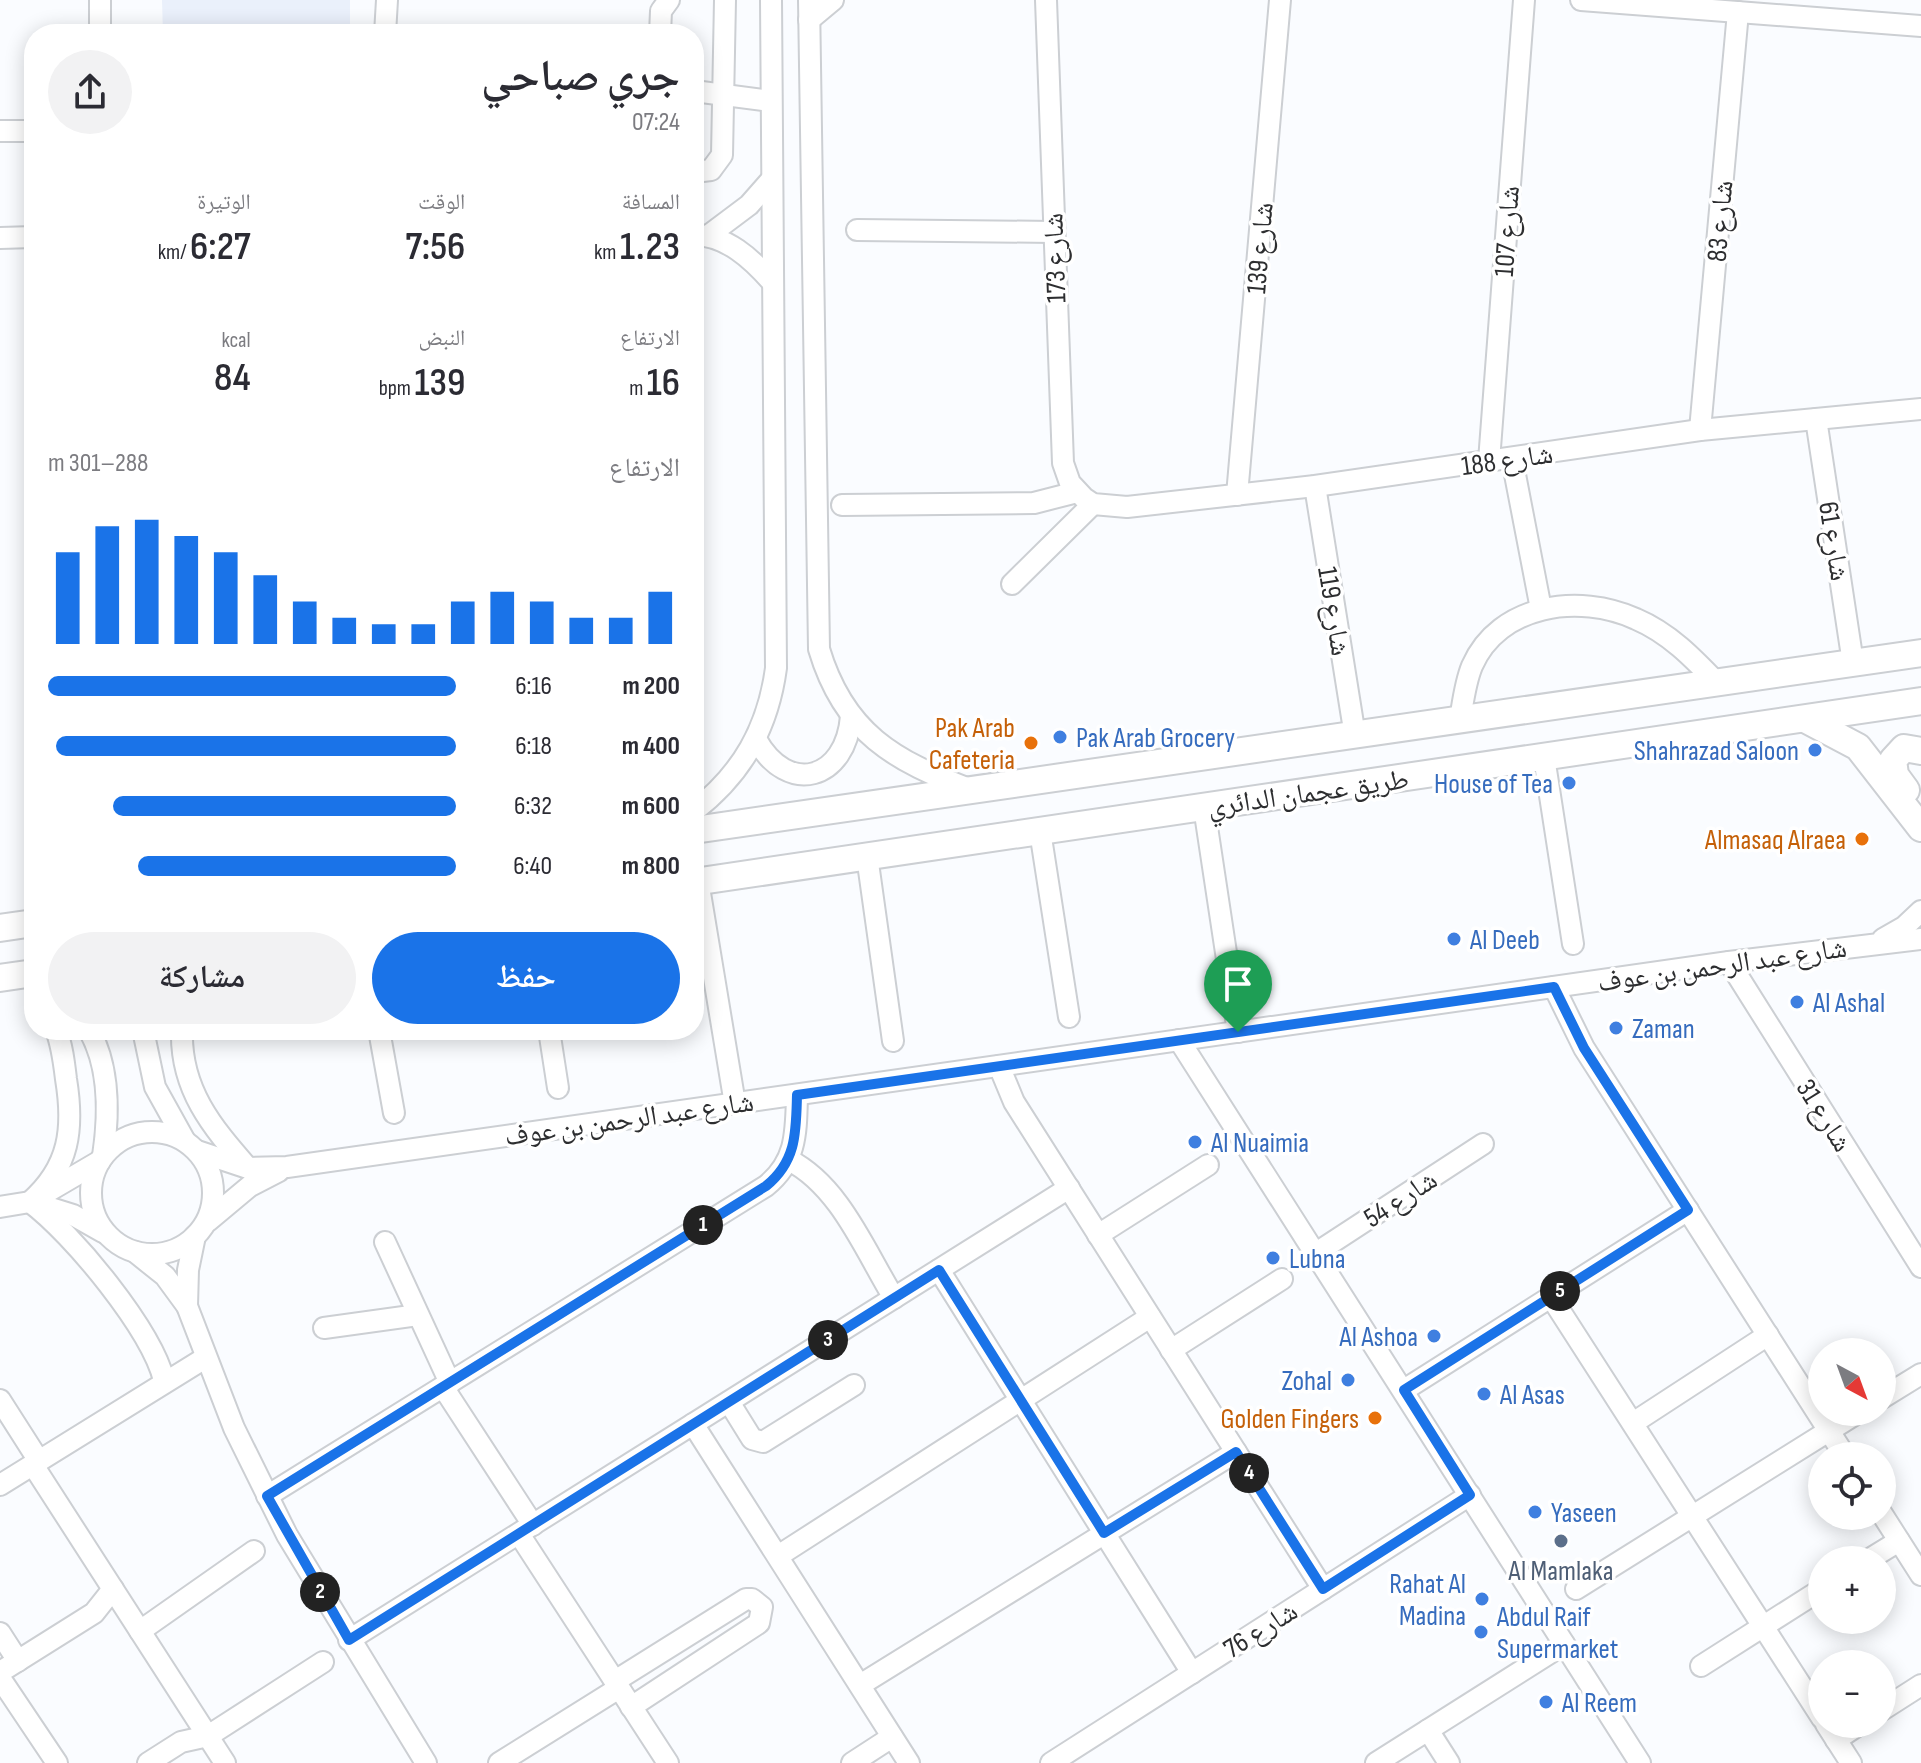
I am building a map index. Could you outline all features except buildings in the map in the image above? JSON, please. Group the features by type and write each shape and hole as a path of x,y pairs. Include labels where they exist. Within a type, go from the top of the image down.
{"main road":[{"name":"طريق عجمان الدائري","path":"704,829 1921,653"},
{"name":"طريق عجمان الدائري","path":"704,880 1921,701"},
{"path":"1805,719 1858,747 1917,822"},
{"path":"1917,822 1911,801 1895,775 1893,760 1904,748 1921,751"},
{"path":"0,928 24,924"}],"street":[{"path":"100,0 100,24"},
{"path":"386,24 387,0"},
{"path":"660,24 661,11 669,0"},
{"path":"704,171 711,170 720,161 725,0"},
{"path":"704,801 735,772 756,739 774,686 777,650 771,0"},
{"path":"833,0 809,10 816,626 824,667 851,716 878,744 909,765 972,791"},
{"name":"شارع 173","path":"1046,0 1063,463 1085,498"},
{"name":"شارع 139","path":"1237,495 1280,0"},
{"name":"شارع 107","path":"1489,461 1524,0"},
{"path":"1581,0 1751,9 1921,26"},
{"name":"شارع 83","path":"1700,430 1751,9"},
{"path":"704,92 771,101"},
{"path":"0,131 24,131"},
{"path":"704,233 749,205 771,180"},
{"path":"857,230 1053,232"},
{"path":"704,236 750,259 772,282"},
{"path":"0,238 24,237"},
{"name":"شارع 188","path":"842,505 1034,503 1085,498 1127,507 1315,486 1700,430 1921,409"},
{"name":"شارع 61","path":"1816,419 1853,663"},
{"path":"1512,459 1541,609"},
{"name":"شارع 119","path":"1315,486 1355,736"},
{"path":"1012,584 1085,498"},
{"path":"1460,720 1472,667 1482,648 1514,618 1541,609 1610,610 1636,619 1687,652 1717,683"},
{"path":"756,739 767,758 785,771 818,772 837,761 843,752 851,716"},
{"path":"1544,757 1573,944"},
{"path":"1204,807 1238,1032"},
{"path":"1040,831 1069,1017"},
{"path":"867,856 893,1041"},
{"name":"شارع عبد الرحمن بن عوف","path":"1875,943 1904,927 1921,911"},
{"path":"704,927 735,1104"},
{"name":"شارع عبد الرحمن بن عوف","path":"191,1146 248,1168 287,1167 1729,962 1921,939"},
{"name":"شارع 31","path":"1729,962 1921,1267"},
{"path":"1554,987 1578,1037 1836,1442"},
{"path":"30,1202 59,1169 69,1141 71,1112 58,1040"},
{"path":"93,1040 100,1057 106,1096 102,1159 91,1187 92,1201 95,1215 110,1238"},
{"path":"145,1040 155,1087 191,1146 206,1164 212,1187 210,1211 200,1230 188,1270 187,1306"},
{"path":"183,1040 186,1071 199,1106 220,1137 248,1168"},
{"path":"381,1040 394,1113"},
{"path":"551,1040 558,1088"},
{"path":"1179,1040 1640,1763"},
{"path":"999,1066 1008,1092 1323,1589"},
{"path":"267,1496 766,1186 789,1160 796,1138 797,1095"},
{"path":"0,1207 30,1202 102,1159 127,1137 157,1132 191,1146"},
{"name":"شارع 54","path":"1316,1253 1483,1144"},
{"path":"789,1160 810,1172 828,1190 894,1298"},
{"path":"1098,1235 1208,1165"},
{"name":"شارع عبد الرحمن بن عوف","path":"200,1230 250,1186 287,1167"},
{"path":"349,1640 1069,1188"},
{"path":"30,1202 73,1215 135,1252 165,1276 187,1306 205,1358 267,1496 349,1640 426,1763"},
{"path":"30,1202 65,1231 93,1266 153,1351 164,1380"},
{"path":"1404,1390 1688,1210"},
{"path":"135,1252 168,1252 200,1230"},
{"path":"385,1242 446,1385 617,1685 668,1763"},
{"path":"939,1270 1192,1673"},
{"path":"1171,1350 1282,1279"},
{"path":"1551,1297 1808,1696"},
{"path":"324,1328 418,1315"},
{"path":"778,1556 1150,1317"},
{"path":"1633,1423 1768,1335"},
{"path":"0,1485 164,1380 205,1358"},
{"path":"1896,1389 1921,1374"},
{"path":"729,1402 752,1439 763,1442 854,1385"},
{"path":"0,1400 113,1589 225,1763"},
{"path":"693,1424 909,1763"},
{"path":"1576,1589 1837,1426"},
{"path":"860,1685 1236,1452"},
{"name":"شارع 76","path":"1051,1763 1470,1495"},
{"path":"1892,1530 1921,1575"},
{"path":"1891,1546 1899,1541"},
{"path":"140,1631 254,1551"},
{"path":"57,1763 0,1675 94,1613 113,1589"},
{"path":"1701,1666 1808,1598"},
{"path":"499,1763 746,1599 752,1599 762,1607 759,1623 631,1707"},
{"path":"0,1633 18,1661"},
{"path":"1376,1763 1564,1644"},
{"path":"148,1763 181,1742 208,1736 323,1662"},
{"path":"1896,1701 1921,1685"},
{"path":"1428,1730 1449,1763"},
{"path":"852,1763 892,1737"},
{"path":"1835,1738 1851,1763"}],"shaded area":[{"path":"162,0 350,0 350,24 163,24"}],"place":[{"name":"Pak Arab Grocery","path":"1060,737"},
{"name":"Pak Arab Cafeteria","path":"1031,743"},
{"name":"Shahrazad Saloon","path":"1815,750"},
{"name":"House of Tea","path":"1569,783"},
{"name":"Almasaq Alraea","path":"1862,839"},
{"name":"Al Deeb","path":"1454,939"},
{"name":"Al Ashal","path":"1797,1002"},
{"name":"Zaman","path":"1616,1028"},
{"name":"Al Nuaimia","path":"1195,1142"},
{"name":"Lubna","path":"1273,1258"},
{"name":"Al Ashoa","path":"1434,1336"},
{"name":"Zohal","path":"1348,1380"},
{"name":"Al Asas","path":"1484,1394"},
{"name":"Golden Fingers","path":"1375,1418"},
{"name":"Yaseen","path":"1535,1512"},
{"name":"Al Mamlaka","path":"1561,1541"},
{"name":"Rahat Al Madina","path":"1482,1599"},
{"name":"Abdul Raif Supermarket","path":"1481,1632"},
{"name":"Al Reem","path":"1546,1702"}],"route":[{"path":"1554,987 1571,1027 1688,1210 1404,1390 1470,1495 1323,1589 1236,1452 1104,1533 939,1270 349,1640 267,1496 766,1186 783,1170 793,1150 797,1095 1238,1032 1554,987"}]}
